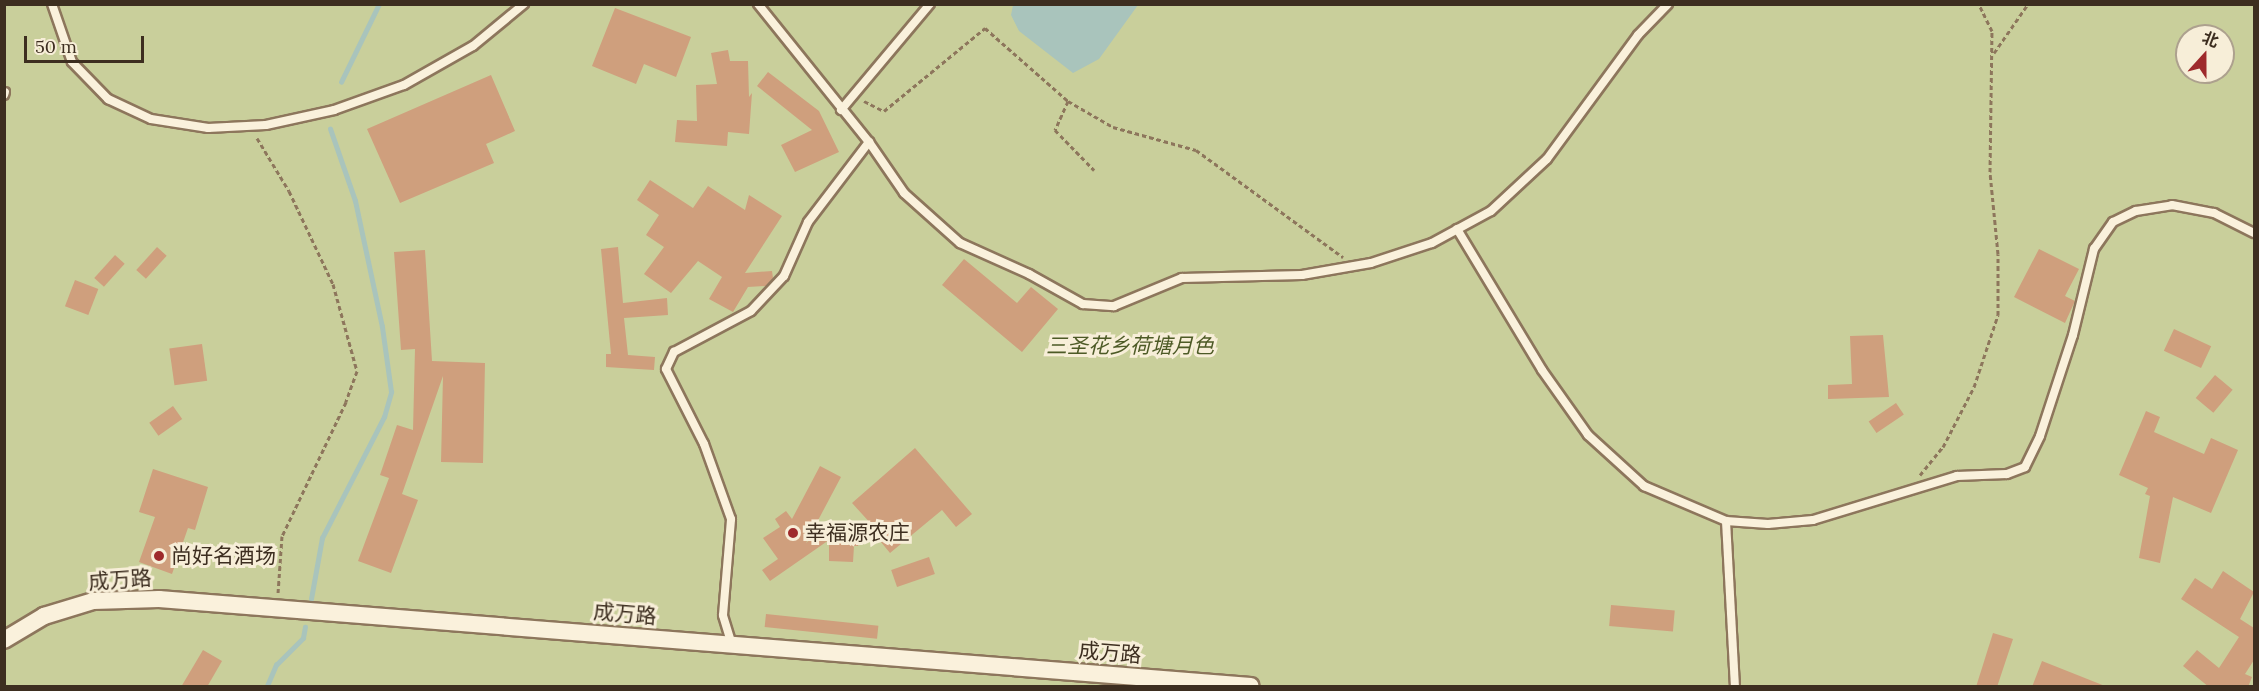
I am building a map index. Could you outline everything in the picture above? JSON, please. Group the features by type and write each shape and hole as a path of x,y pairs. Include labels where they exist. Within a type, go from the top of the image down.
{"street":[{"name":"成万路","path":"4,639 44,616 93,601 159,599 1251,687"}],"lane":[{"path":"52,4 72,62 108,99 151,119 208,128 249,126 334,110 404,85 473,46 524,4"},
{"path":"758,4 869,142 904,193 960,243 1029,273 1083,304 1114,306 1182,278 1302,274 1356,266 1432,243 1491,211 1547,159 1638,35 1668,4"},
{"path":"841,110 930,4"},
{"path":"732,645 723,615 731,519 704,444 666,369 674,352 752,311 784,276 808,222 869,142"},
{"path":"1457,229 1542,370 1588,435 1644,486 1726,521 1768,524 1813,520 1957,476 2007,474 2025,466 2040,436 2073,335 2094,249 2113,222 2136,211 2172,205 2214,213 2254,233"},
{"path":"1726,521 1735,687"}],"path":[{"path":"1911,489 1943,447 1974,387 1998,315 1998,254 1990,172 1992,31 1979,4"},
{"path":"1993,54 2028,4"},
{"path":"853,96 884,111 985,28 1068,101 1113,127 1196,150 1356,266"},
{"path":"1068,101 1055,130 1094,170"},
{"path":"249,126 289,191 333,284 357,370 346,402 282,536 278,608"}],"green space":[{"name":"三圣花乡荷塘月色","path":"5,5 2254,5 2254,686 5,686"}],"water":[{"path":"1013,4 1138,5 1099,59 1073,73 1019,31 1011,15"}],"building":[{"path":"615,8 691,37 676,77 644,64 636,84 592,66"},
{"path":"728,50 730,61 748,61 749,97 752,93 749,134 728,132 727,146 675,142 677,120 697,121 696,85 717,84 711,53"},
{"path":"768,72 819,111 839,152 795,172 781,145 812,130 757,86"},
{"path":"491,75 515,131 486,144 494,163 400,203 367,129"},
{"path":"650,180 693,208 708,186 745,210 749,195 782,216 745,273 772,271 773,278 766,286 748,287 733,312 709,299 722,277 698,261 671,293 644,274 664,247 646,235 659,215 637,200"},
{"path":"157,247 167,256 146,279 136,270"},
{"path":"618,247 623,303 667,298 668,315 624,318 628,355 655,357 654,370 606,367 606,354 611,354 601,249"},
{"path":"2039,249 2079,269 2065,296 2075,301 2065,323 2014,297"},
{"path":"425,250 432,361 485,363 483,463 441,462 443,376 402,494 418,500 391,573 358,561 389,478 380,475 397,425 413,430 415,349 401,350 394,252"},
{"path":"115,255 125,264 104,287 94,278"},
{"path":"964,259 1017,303 1031,287 1058,309 1022,352 942,285"},
{"path":"75,280 98,289 88,315 65,306"},
{"path":"2174,329 2211,346 2201,368 2164,351"},
{"path":"1883,335 1889,397 1828,399 1828,385 1852,384 1850,336"},
{"path":"202,344 207,381 174,385 169,349"},
{"path":"2215,375 2233,390 2213,413 2196,398"},
{"path":"1896,403 1904,415 1876,433 1869,421"},
{"path":"173,406 182,419 158,436 149,423"},
{"path":"2146,411 2160,417 2154,432 2204,454 2211,438 2238,450 2211,513 2173,497 2160,563 2139,558 2150,496 2145,494 2148,488 2119,475"},
{"path":"915,448 972,514 956,527 942,510 890,553 876,536 883,537 852,503"},
{"path":"820,466 841,477 806,543 821,530 860,534 858,546 854,546 853,562 829,561 829,540 770,581 762,570 778,559 763,538 780,527 775,519 786,511 792,519"},
{"path":"153,469 208,487 195,530 188,528 172,574 139,562 155,517 139,512"},
{"path":"929,557 935,574 897,587 891,570"},
{"path":"2223,571 2254,592 2240,619 2254,628 2254,660 2245,674 2252,677 2248,687 2209,687 2183,666 2197,650 2219,668 2239,637 2181,599 2195,578 2212,589"},
{"path":"1611,605 1675,611 1673,631 1609,626"},
{"path":"766,614 878,626 877,639 765,627"},
{"path":"1993,633 2013,639 1997,687 1976,687"},
{"path":"203,650 222,661 207,687 181,687"},
{"path":"2042,661 2105,686 2105,687 2032,687"}],"waterway":[{"path":"341,82 379,4"},
{"path":"311,599 322,538 384,417 391,392 382,327 355,201 330,129"},
{"path":"267,686 276,665 303,638 305,627"}],"place":[{"name":"幸福源农庄","path":"793,533"},
{"name":"尚好名酒场","path":"159,556"}]}
